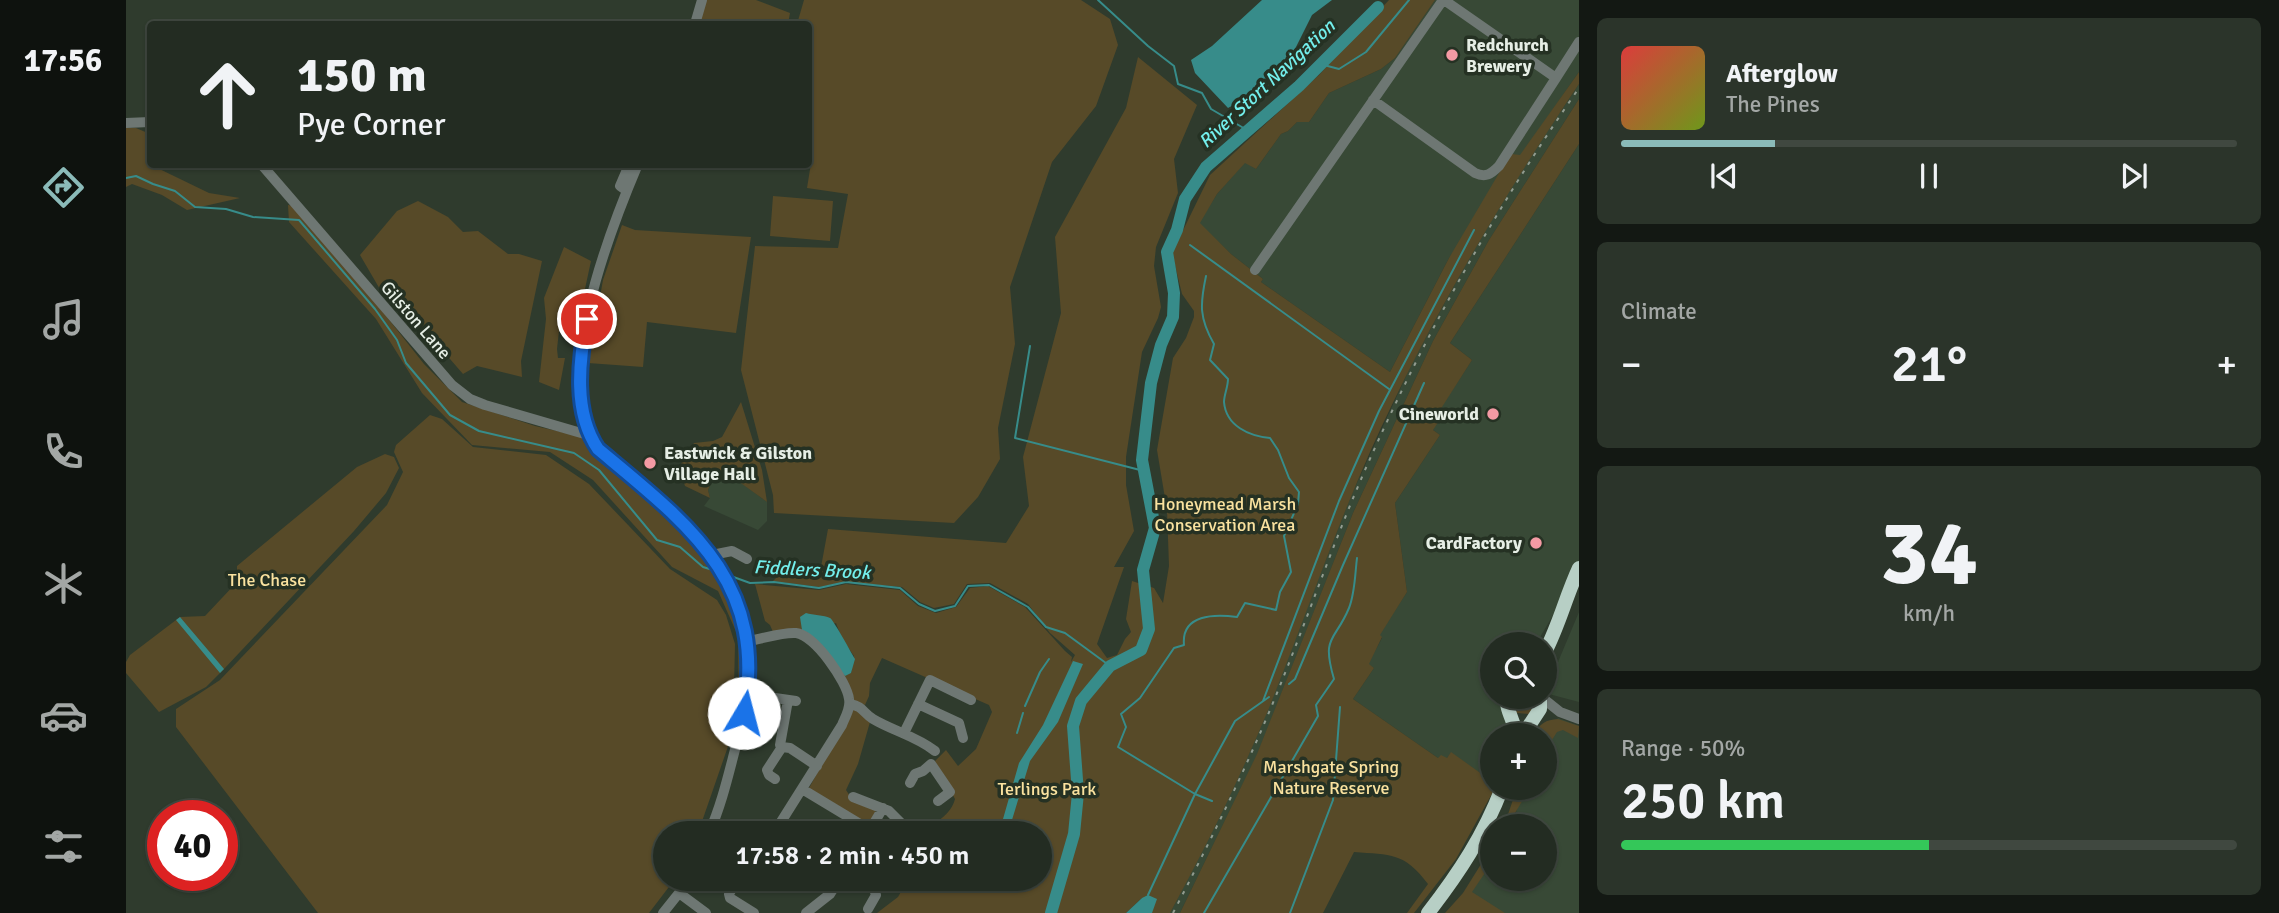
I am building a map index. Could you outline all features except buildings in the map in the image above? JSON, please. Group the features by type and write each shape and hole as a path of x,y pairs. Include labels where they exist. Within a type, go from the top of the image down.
{"highway":[{"path":"1556,632 1570,586 1579,568"},
{"path":"1508,709 1513,723"},
{"path":"1530,723 1539,709"},
{"path":"1511,715 1523,720 1534,716"},
{"path":"1428,913 1473,851 1498,800"}],"street":[{"path":"696,21 702,0"},
{"path":"1255,270 1444,0 1556,78"},
{"path":"1373,100 1475,173 1481,176 1489,175 1499,166 1579,42"},
{"path":"126,123 147,122"},
{"name":"Gilston Lane","path":"264,168 452,385 470,399 485,405 588,435"},
{"path":"626,191 620,186 628,168"},
{"path":"636,168 617,214 590,301 584,337 581,403 588,435 598,449 684,524 719,565 738,602 748,641 750,675 744,713 727,780 713,821"},
{"path":"712,555 732,551 747,559"},
{"path":"748,641 797,633 806,637 842,678 850,704 842,725 782,821"},
{"path":"904,733 930,680 971,700"},
{"path":"775,698 792,701 780,745 782,747 767,770 775,779"},
{"path":"850,704 860,706 875,720 938,749 932,753 931,764 950,792 937,801"},
{"path":"918,704 959,723 963,738"},
{"path":"1556,709 1579,719"},
{"path":"1534,716 1541,712 1560,712"},
{"path":"782,747 790,748 817,766"},
{"path":"910,783 915,774 931,764"},
{"path":"802,789 853,821"},
{"path":"853,797 883,808 898,821"},
{"path":"875,821 883,808"},
{"path":"731,891 730,898 754,913"},
{"path":"806,913 832,891"},
{"path":"868,909 876,895 875,891"},
{"path":"663,913 679,893 706,913"}],"shaded area":[{"path":"1435,0 1579,0 1579,72 1449,258 1390,372 1261,282 1263,279 1231,254 1199,223 1217,194 1245,162 1256,169 1281,134 1297,122 1309,122 1329,93 1381,69 1395,58"},
{"path":"1579,84 1579,99 1489,240 1433,341 1353,513 1257,755 1180,913 1170,913 1251,749 1351,496 1413,361 1481,236 1521,170"},
{"path":"1579,144 1579,571 1543,632 1480,632 1480,709 1508,709 1509,723 1480,723 1480,773 1451,753 1447,758 1438,758 1353,699 1374,668 1368,664 1382,638 1379,635 1407,592 1395,503 1440,435 1433,430 1434,418 1472,360 1450,343"},
{"path":"731,475 767,502 767,521 758,530 704,506 710,498 708,490 714,476"},
{"path":"1579,612 1579,702 1557,696 1557,664"},
{"path":"1558,718 1579,726 1579,913 1501,913 1470,893 1480,878 1480,891 1557,891 1557,814 1515,814 1520,800 1557,800 1555,723"}],"green space":[{"path":"701,0 756,0 790,13 789,21 694,21"},
{"path":"804,0 1081,0 1110,19 1118,45 1096,106 1052,162 1010,287 1015,344 998,428 1000,459 978,497 954,523 774,513 773,495 741,370 755,246 838,248 848,194 807,188 812,168 812,21 798,21"},
{"path":"1389,0 1435,0 1395,58 1381,69 1329,93 1309,122 1297,122 1281,134 1256,169 1245,163 1217,194 1200,223 1231,254 1263,279 1261,282 1390,372 1449,258 1502,168 1512,154 1520,155 1579,72 1579,84 1521,173 1467,264 1393,403 1343,515 1258,734 1197,863 1170,913 1147,913 1142,898 1126,913 877,913 898,897 901,891 1052,891 1052,821 939,821 950,810 955,799 935,761 946,750 958,766 976,749 992,712 989,705 882,658 870,683 865,705 853,700 806,635 773,632 765,621 755,584 819,590 846,584 900,590 918,606 936,613 956,607 970,588 988,586 1025,607 1072,657 1071,662 1075,655 1050,633 1028,604 990,583 967,584 954,604 934,608 920,602 902,587 846,582 819,587 773,581 781,573 821,567 828,529 1006,543 1029,506 1023,457 1061,313 1055,237 1126,108 1138,57 1197,105 1174,159 1178,193 1156,247 1154,266 1161,307 1142,352 1126,457 1126,485 1134,531 1114,567 1124,567 1097,644 1107,658 1117,655 1131,632 1126,619 1132,581 1154,588 1163,603 1169,566 1167,510 1157,450 1173,358 1186,338 1194,317 1194,311 1182,294 1172,253 1210,175 1319,75","holes":["836,623 842,639 854,656 851,673 808,633"]},
{"name":"Marshgate Spring Nature Reserve","path":"1579,99 1579,144 1450,343 1472,360 1435,418 1439,421 1433,430 1440,435 1395,503 1407,592 1380,635 1382,637 1369,664 1374,668 1353,699 1438,758 1441,755 1447,758 1451,752 1480,773 1480,800 1488,800 1456,859 1414,913 1407,913 1428,884 1412,866 1396,857 1354,852 1323,913 1180,913 1257,754 1353,513 1433,341 1489,240"},
{"path":"126,128 136,128 147,133 147,168 157,168 209,193 240,198 187,210 162,195 132,184 126,187"},
{"path":"773,196 833,201 830,241 770,236"},
{"path":"418,201 448,217 463,232 478,231 508,254 519,254 542,261 521,361 522,377 477,366 463,374 418,322 412,325 381,291 360,255 397,211"},
{"path":"288,205 300,207 424,364 462,402 535,426 579,436 691,531 737,611 747,652 739,716 738,636 718,591 672,567 593,480 550,452 472,445 422,393 376,319 289,222"},
{"path":"622,225 635,230 751,237 736,333 647,322 643,367 588,363 603,280"},
{"path":"564,247 591,261 580,312 561,313 557,349 558,358 565,358 559,390 539,382 546,319 544,298"},
{"path":"741,402 762,470 767,502 731,476 714,476 708,490 710,498 685,486 679,467 694,443 722,437"},
{"path":"430,415 442,419 473,447 546,455 589,484 670,569 717,600 726,615 735,644 733,732 702,821 653,821 653,891 666,891 649,913 318,913 238,808 238,800 232,800 176,727 176,709 220,680 387,505 403,472 394,452 396,445"},
{"name":"The Chase","path":"385,454 394,457 399,468 386,493 354,531 206,687 159,712 126,673 126,662 130,655 180,617 205,616 237,582 237,566 357,467"},
{"path":"855,709 870,722 858,764 846,790 852,799 877,809 870,821 859,821 808,790 851,711"},
{"path":"1516,709 1532,709 1529,714 1517,713"},
{"path":"1558,719 1579,726 1578,738 1563,730 1557,732 1557,723 1544,723"},
{"path":"1513,800 1523,800 1515,814 1508,814"},
{"path":"1480,866 1480,880 1472,892 1505,913 1445,913 1463,893"}],"water":[{"path":"1262,0 1332,0 1312,15 1290,59 1257,92 1228,108 1195,73 1191,60 1212,46"},
{"path":"806,613 832,620 855,659 851,673 845,676 808,633 802,630 800,617"},
{"path":"180,617 224,669 220,673 176,620"},
{"path":"1073,661 1083,664 1058,722 1030,761 1012,821 1002,821 1019,763 1043,725"},
{"path":"1148,895 1157,899 1152,913 1126,913 1142,898"}],"waterway":[{"path":"1098,0 1174,66 1178,84 1202,93 1211,109 1247,130"},
{"path":"1320,64 1339,69 1366,52 1409,0"},
{"name":"River Stort Navigation","path":"1051,913 1074,834 1078,793 1073,726 1081,701 1110,666 1141,650 1149,629 1143,570 1155,528 1142,460 1151,383 1161,345 1173,317 1174,293 1167,252 1177,230 1185,199 1206,167 1299,86 1378,7"},
{"name":"Fiddlers Brook","path":"126,178 136,176 175,191 195,207 226,209 253,217 299,220 375,309 397,340 406,363 450,415 479,431 574,453 599,470 657,540 680,547 703,567 716,571"},
{"path":"1263,701 1339,501 1379,411 1474,230"},
{"path":"1190,245 1389,389"},
{"path":"1206,276 1202,311 1214,344 1210,360 1228,379 1224,402 1229,417 1247,432 1270,438 1289,478 1299,492 1298,504 1284,536 1291,572 1280,592 1276,610 1245,603 1237,617 1210,616 1201,618 1188,627 1184,645 1174,648 1140,698 1121,714 1126,727 1118,747 1195,794 1212,801"},
{"path":"1030,346 1015,438 1144,471"},
{"path":"1289,684 1295,679 1424,383"},
{"path":"1204,913 1318,716 1316,705 1334,679 1329,646 1351,602 1357,558"},
{"name":"Fiddlers Brook","path":"728,575 750,583 774,582 819,588 846,582 900,588 919,604 935,611 955,606 968,586 989,585 1028,607 1046,627 1065,633 1110,666"},
{"path":"1025,706 1040,672 1049,659"},
{"path":"1148,895 1195,794 1235,721 1269,697"},
{"path":"1290,913 1333,800 1340,707"},
{"path":"1017,733 1023,713"}],"railway":[{"path":"1173,913 1258,738 1357,488 1391,412 1465,270 1520,178 1579,88"}],"place":[{"name":"Redchurch Brewery","path":"1452,55"},
{"name":"Cineworld","path":"1493,414"},
{"name":"Eastwick & Gilston Village Hall","path":"650,463"},
{"name":"CardFactory","path":"1536,543"}],"route":[{"path":"587,319 581,370 581,403 588,435 598,449 691,531 719,565 738,602 748,641 750,675 744,713"}],"park label":[{"name":"Honeymead Marsh Conservation Area","path":"1225,514"},
{"name":"Terlings Park","path":"1047,789"}]}
